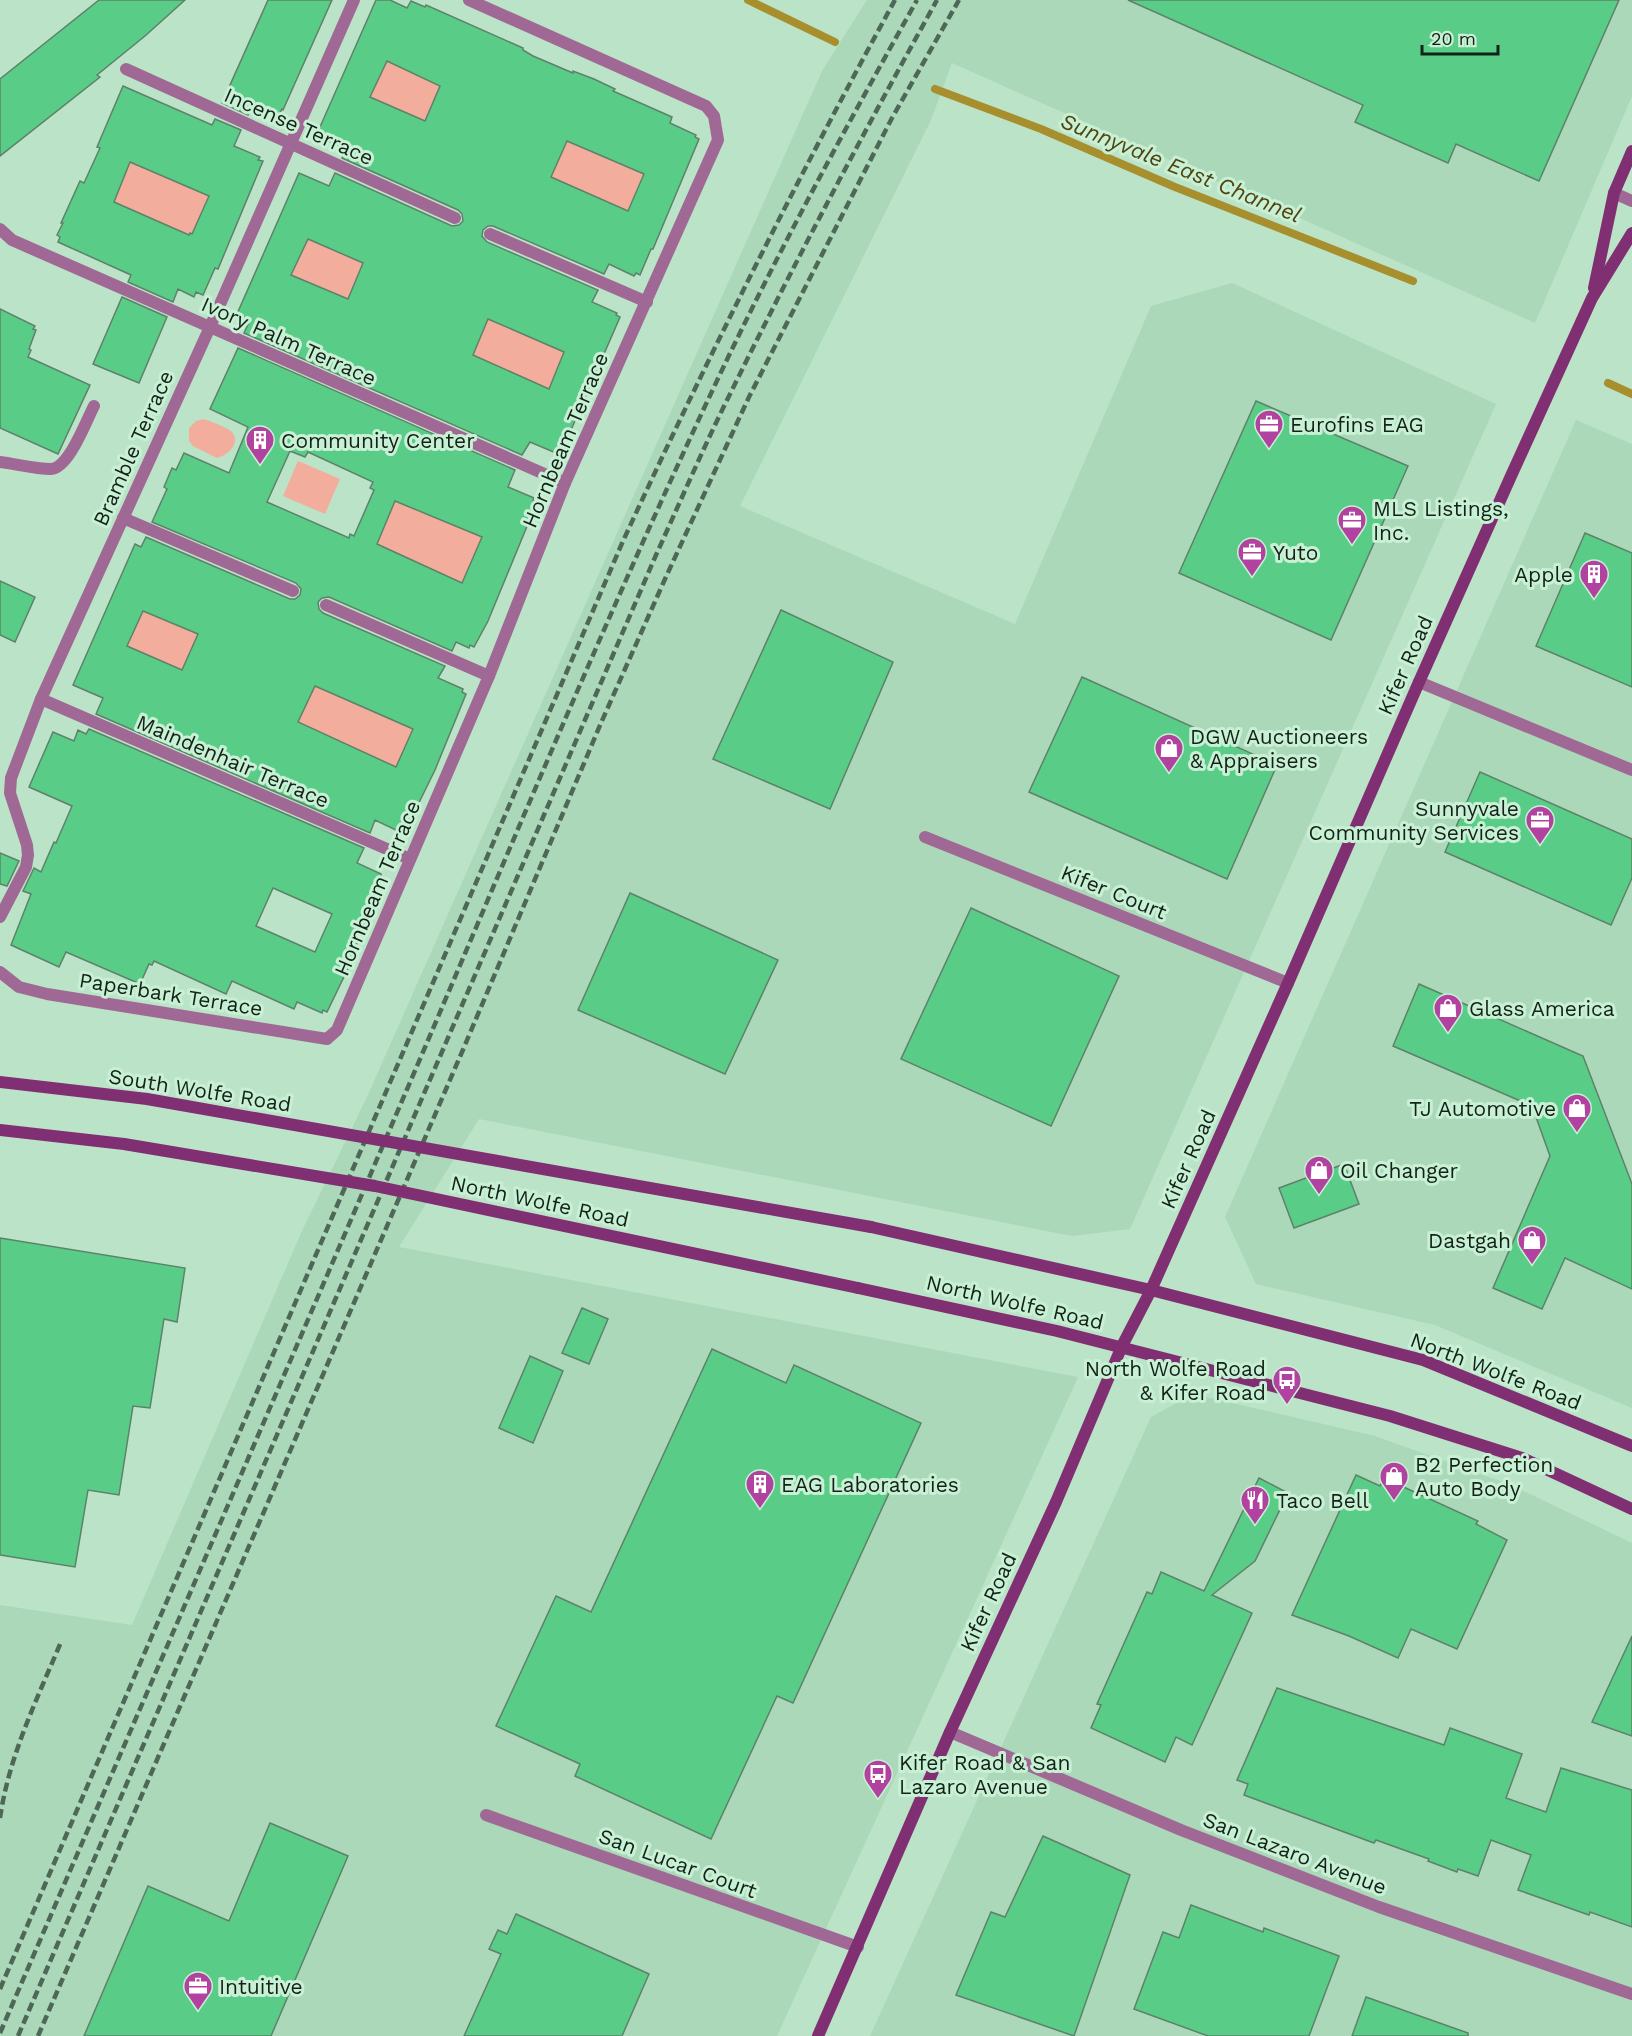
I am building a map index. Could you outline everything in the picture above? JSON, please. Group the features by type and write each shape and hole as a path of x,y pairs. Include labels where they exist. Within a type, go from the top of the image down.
{"main road":[{"name":"Kifer Road","path":"1592,298 1614,193 1632,151"},
{"name":"Kifer Road","path":"818,2036 950,1732 1056,1502 1122,1346 1151,1290 1419,682 1592,298 1632,233"},
{"name":"South Wolfe Road","path":"0,1082 147,1099 392,1143"},
{"name":"North Wolfe Road","path":"0,1130 124,1144 375,1186 1122,1346 1390,1416 1489,1447 1522,1458 1632,1509"},
{"name":"North Wolfe Road","path":"392,1143 871,1227 1151,1290 1423,1360 1632,1446"}],"street":[{"name":"Bramble Terrace","path":"0,917 26,867 27,845 10,793 11,778 41,699 210,327 354,0"},
{"name":"Hornbeam Terrace","path":"337,1030 489,676 565,483 718,140 714,116 706,106 469,0"},
{"name":"Incense Terrace","path":"126,69 455,218"},
{"path":"1614,193 1632,201"},
{"name":"Ivory Palm Terrace","path":"0,229 12,240 565,483"},
{"path":"490,234 647,302"},
{"path":"0,462 52,469 61,466 94,406"},
{"path":"123,518 293,591"},
{"path":"326,605 489,676"},
{"path":"1419,682 1632,771"},
{"name":"Maindenhair Terrace","path":"41,699 410,858"},
{"name":"Kifer Court","path":"925,837 1288,983"},
{"name":"Paperbark Terrace","path":"0,972 19,987 47,994 327,1039 337,1030"},
{"name":"San Lazaro Avenue","path":"950,1732 1181,1830 1379,1907 1632,1994"},
{"name":"San Lucar Court","path":"486,1815 858,1947"}],"shaded area":[{"path":"867,0 1632,0 1632,96 1535,323 952,63 931,120 740,506 1015,624 1151,306 1232,283 1496,404 1130,1229 1072,1236 479,1119 399,1247 1078,1377 777,2036 0,2036 0,1605 132,1625 301,1233 366,1099 822,71"},
{"path":"389,56 479,97 459,140 368,102"},
{"path":"571,132 647,166 624,219 547,186 551,176 542,172"},
{"path":"135,154 212,189 191,240 111,205 108,186 87,176 97,155 129,163"},
{"path":"310,234 400,275 380,319 289,280"},
{"path":"492,310 568,344 546,397 469,364"},
{"path":"204,419 233,433 235,442 226,454 217,458 193,446 189,441 189,428 196,421"},
{"path":"1576,420 1632,444 1632,1408 1435,1325 1256,1284 1225,1217"},
{"path":"298,461 340,479 325,514 283,496"},
{"path":"395,501 486,529 459,591 377,544"},
{"path":"145,605 235,646 216,690 125,651"},
{"path":"314,685 415,726 395,771 297,723"},
{"path":"1193,1394 1375,1436 1511,1485 1632,1543 1632,2036 870,2036 1151,1417"}],"building":[{"path":"99,0 185,0 97,75 100,77 0,156 0,79"},
{"path":"268,0 332,0 283,110 276,120 251,109 248,115 222,103"},
{"path":"376,0 390,0 407,8 411,1 425,7 426,5 523,48 533,56 615,89 613,91 672,117 670,123 696,135 695,137 699,139 640,275 636,273 634,276 609,264 604,274 493,226 488,226 483,230 482,236 487,242 598,290 592,302 617,313 616,315 620,317 561,453 530,442 522,455 244,333 250,320 237,314 299,173 329,186 335,173 452,226 459,225 463,221 462,214 458,210 342,158 346,149 316,136","holes":["387,61 440,86 425,121 370,97","567,141 644,174 628,211 551,177","308,239 363,263 348,299 291,275","488,319 564,352 549,389 473,355"]},
{"path":"1128,0 1619,0 1539,181 1456,144 1448,163 1355,122 1363,105"},
{"path":"123,86 212,125 215,119 241,130 234,146 260,157 258,160 263,161 218,269 215,268 203,295 196,292 194,297 178,289 173,302 128,282 131,275 58,242 60,237 57,235 63,223 61,223 80,181 84,183 100,148 97,147","holes":["130,162 209,196 192,234 189,235 114,202"]},
{"path":"122,297 167,317 139,383 93,364"},
{"path":"0,309 35,326 33,329 36,330 28,357 90,385 58,454 0,428"},
{"path":"238,348 515,470 508,487 534,498 533,501 537,502 488,621 474,647 470,645 469,648 456,642 452,651 329,597 322,598 318,602 319,609 323,613 445,666 438,678 463,689 462,692 466,694 435,770 405,831 401,829 400,832 375,820 370,833 96,714 103,698 73,685 135,544 141,547 146,537 290,599 295,599 300,595 301,589 296,583 152,522 167,489 164,487 172,468 176,470 184,453 229,473 248,427 210,409","holes":["290,451 305,457 308,452 373,482 370,488 374,490 354,536 350,534 349,538 267,502","395,501 482,537 462,583 377,544","143,611 198,634 182,670 127,646","315,686 413,729 396,767 298,722"]},
{"path":"1256,401 1408,466 1331,640 1179,573"},
{"name":"Apple","path":"1585,533 1632,553 1632,687 1536,646"},
{"path":"0,581 35,597 15,642 0,635"},
{"path":"781,610 893,662 830,809 713,759"},
{"path":"1082,677 1277,765 1227,879 1029,792"},
{"path":"89,729 364,848 357,863 385,878 353,953 355,954 327,1012 323,1010 322,1013 297,1002 294,1009 232,981 226,994 154,961 152,965 149,964 140,984 66,952 59,967 11,945 31,894 23,891 34,868 41,872 72,806 29,787 53,732 74,741 78,730 86,734","holes":["273,888 332,914 315,952 256,926"]},
{"name":"Sunnyvale Community Services","path":"1480,772 1632,839 1632,878 1611,925 1445,852"},
{"path":"0,853 19,861 7,886 0,884"},
{"path":"630,893 778,960 725,1074 578,1010"},
{"path":"971,908 1119,976 1051,1126 901,1059"},
{"path":"1419,984 1583,1056 1632,1184 1632,1289 1565,1258 1542,1309 1493,1288 1550,1156 1532,1106 1393,1046"},
{"name":"Oil Changer","path":"1344,1164 1359,1204 1294,1228 1279,1188"},
{"path":"0,1238 185,1268 177,1322 164,1319 150,1408 133,1406 119,1495 88,1490 75,1567 0,1555"},
{"path":"582,1308 608,1319 589,1364 562,1353"},
{"name":"EAG Laboratories","path":"712,1349 786,1383 794,1365 921,1423 793,1703 777,1696 711,1839 575,1776 580,1764 496,1726 556,1596 591,1612"},
{"path":"530,1356 563,1371 533,1443 499,1428"},
{"path":"1356,1475 1380,1486 1384,1478 1478,1521 1476,1524 1507,1540 1457,1649 1411,1629 1398,1658 1349,1636 1292,1615"},
{"path":"1259,1478 1288,1493 1255,1561 1212,1595 1252,1613 1192,1745 1176,1737 1165,1762 1091,1728 1101,1705 1097,1704 1147,1592 1152,1594 1161,1572 1204,1591"},
{"path":"1632,1636 1632,1736 1592,1722"},
{"path":"1277,1688 1444,1745 1450,1728 1522,1754 1506,1798 1546,1812 1561,1768 1632,1790 1632,1927 1590,1912 1589,1915 1518,1890 1531,1855 1491,1840 1478,1876 1458,1869 1457,1872 1428,1861 1429,1859 1376,1840 1374,1843 1244,1795 1248,1784 1237,1780"},
{"path":"270,1823 348,1856 271,2036 84,2036 148,1886 229,1921"},
{"path":"1043,1836 1130,1875 1074,2036 956,1995 991,1912 1005,1917"},
{"path":"1191,1905 1263,1932 1264,1928 1339,1956 1309,2036 1208,2036 1134,2009 1163,1932 1179,1938"},
{"path":"516,1914 649,1974 622,2036 464,2036 501,1954 489,1949 498,1930 507,1934"},
{"path":"1366,1997 1468,2033 1468,2036 1352,2036"}],"waterway":[{"name":"Sunnyvale East Channel","path":"748,0 835,42"},
{"name":"Sunnyvale East Channel","path":"935,89 1041,129 1175,187 1413,281"},
{"name":"Sunnyvale East Channel","path":"1608,383 1632,394"}],"railway":[{"path":"0,1989 623,541 754,268 895,0"},
{"path":"0,2033 639,550 762,289 838,143 917,0"},
{"path":"18,2036 693,472 807,242 937,0"},
{"path":"38,2036 462,1052 601,723 665,579 749,397 892,118 959,0"},
{"path":"0,1818 17,1750 61,1642"}],"place":[{"name":"Eurofins EAG","path":"1269,450"},
{"name":"Community Center","path":"260,466"},
{"name":"MLS Listings, Inc.","path":"1352,546"},
{"name":"Yuto","path":"1252,578"},
{"name":"Apple","path":"1594,600"},
{"name":"DGW Auctioneers & Appraisers","path":"1169,774"},
{"name":"Sunnyvale Community Services","path":"1540,846"},
{"name":"Glass America","path":"1448,1034"},
{"name":"TJ Automotive","path":"1577,1134"},
{"name":"Oil Changer","path":"1319,1196"},
{"name":"Dastgah","path":"1532,1266"},
{"name":"North Wolfe Road & Kifer Road","path":"1287,1406"},
{"name":"B2 Perfection Auto Body","path":"1394,1502"},
{"name":"EAG Laboratories","path":"760,1510"},
{"name":"Taco Bell","path":"1255,1526"},
{"name":"Kifer Road & San Lazaro Avenue","path":"878,1800"},
{"name":"Intuitive","path":"198,2012"}]}
